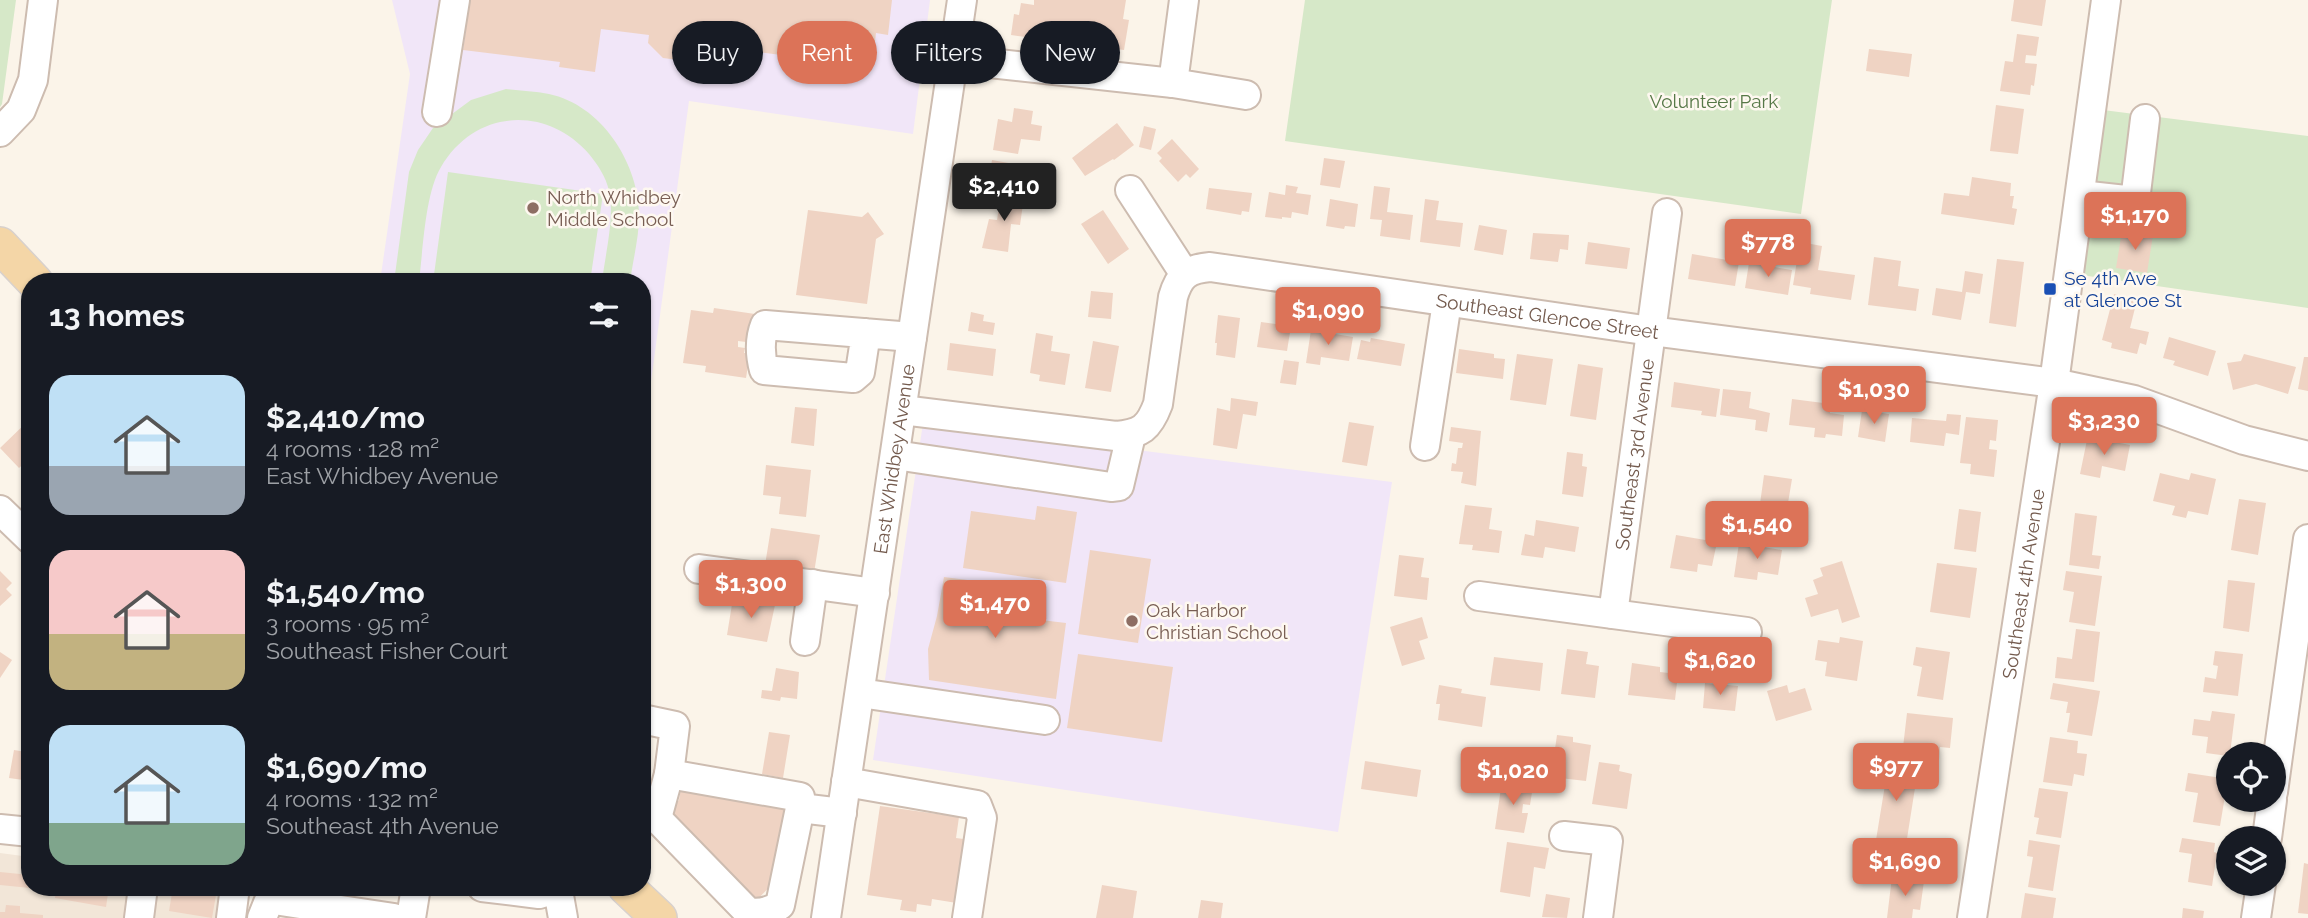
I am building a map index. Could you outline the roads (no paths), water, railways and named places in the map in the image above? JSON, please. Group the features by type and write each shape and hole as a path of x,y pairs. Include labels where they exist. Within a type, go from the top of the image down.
{"main road":[{"path":"0,246 26,273"},
{"path":"636,896 659,918"}],"street":[{"path":"0,132 21,110 33,80 43,0"},
{"path":"437,112 455,0"},
{"name":"East Whidbey Avenue","path":"959,21 962,0"},
{"path":"1173,83 1184,0"},
{"name":"Southeast 4th Avenue","path":"1972,918 2054,383 2106,0"},
{"path":"1006,65 1246,94"},
{"name":"East Whidbey Avenue","path":"826,918 949,84"},
{"path":"2080,195 2136,201 2145,119"},
{"path":"902,410 1115,436 1131,435 1143,429 1153,417 1158,404 1173,297 1177,283 1184,273 1130,190"},
{"name":"Southeast 3rd Avenue","path":"1613,614 1667,213"},
{"name":"Southeast Glencoe Street","path":"1184,273 1196,268 1210,267 1651,331 2054,383 2134,400 2244,440 2308,456"},
{"path":"1424,446 1447,302"},
{"path":"866,333 912,337"},
{"path":"895,455 1111,487 1119,486 1131,435"},
{"path":"2280,742 2308,539"},
{"path":"699,569 875,593"},
{"path":"804,641 813,584"},
{"path":"1479,596 1747,632"},
{"path":"860,693 1045,719"},
{"path":"651,721 675,726 669,774 651,808"},
{"path":"651,811 748,912 771,911 780,905 800,797 669,774"},
{"path":"846,782 977,806 982,818 967,918"},
{"path":"800,808 842,813"},
{"path":"0,829 21,831"},
{"path":"1564,836 1608,841 1598,918"},
{"path":"139,918 142,896"},
{"path":"231,918 234,896"},
{"path":"411,918 415,896"},
{"path":"561,896 563,918"},
{"path":"2256,918 2259,896"},
{"path":"262,918 268,903 274,900 394,918"}],"place":[{"name":"North Whidbey Middle School","path":"533,208"},
{"name":"Se 4th Ave at Glencoe St","path":"2050,289"},
{"name":"Oak Harbor Christian School","path":"1132,621"}],"park label":[{"name":"Volunteer Park","path":"1714,101"}]}
